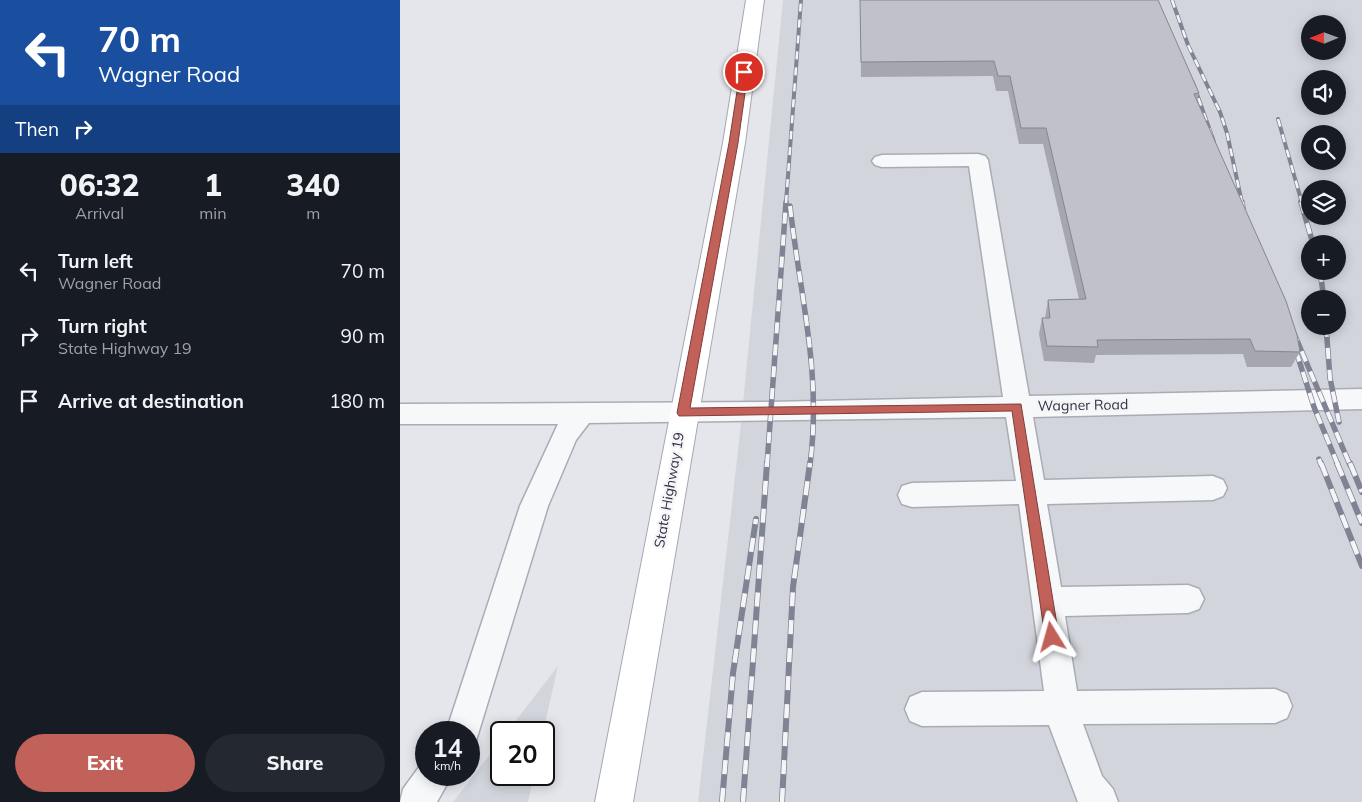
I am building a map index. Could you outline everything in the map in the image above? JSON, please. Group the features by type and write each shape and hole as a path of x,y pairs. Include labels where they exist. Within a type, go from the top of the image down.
{"main road":[{"name":"State Highway 19","path":"614,802 683,413 734,143 755,0"}],"street":[{"path":"882,161 978,160 1031,493 1065,723 1089,788 1100,802"},
{"name":"Wagner Road","path":"400,414 683,413 1362,399"},
{"path":"466,721 534,506 565,434 582,413"},
{"path":"912,495 1213,488"},
{"path":"1047,602 1188,599"},
{"path":"922,709 1274,706"},
{"path":"416,802 427,786"}],"shaded area":[{"path":"783,0 1362,0 1362,802 698,802 740,433"},
{"path":"558,666 546,721 516,721"},
{"path":"490,754 490,786 532,786 528,802 453,802 465,786 480,786 480,767"}],"building":[{"path":"860,0 1158,0 1199,93 1194,94 1286,301 1297,335 1300,352 1255,351 1250,339 1097,340 1098,347 1047,346 1042,318 1050,318 1048,300 1086,299 1046,128 1021,128 1010,76 998,76 994,61 861,62"}],"railway":[{"path":"786,203 801,0"},
{"path":"1172,0 1188,45 1220,112 1227,133 1242,203"},
{"path":"1193,83 1214,142"},
{"path":"1278,119 1301,200"},
{"path":"767,465 786,202"},
{"path":"1242,202 1243,208"},
{"path":"790,206 812,366 813,431 810,465"},
{"path":"1308,225 1310,235"},
{"path":"1321,280 1323,290"},
{"path":"1293,331 1350,465"},
{"path":"1327,335 1330,378 1339,422"},
{"path":"1296,351 1314,407 1338,465"},
{"path":"1319,459 1321,465"},
{"path":"743,802 767,463"},
{"path":"782,802 793,587 810,463"},
{"path":"1321,463 1362,566"},
{"path":"1337,463 1362,523"},
{"path":"1350,463 1362,492"},
{"path":"722,802 733,673 756,519"}],"route":[{"path":"744,72 734,143 683,413 1017,407 1052,637"}]}
